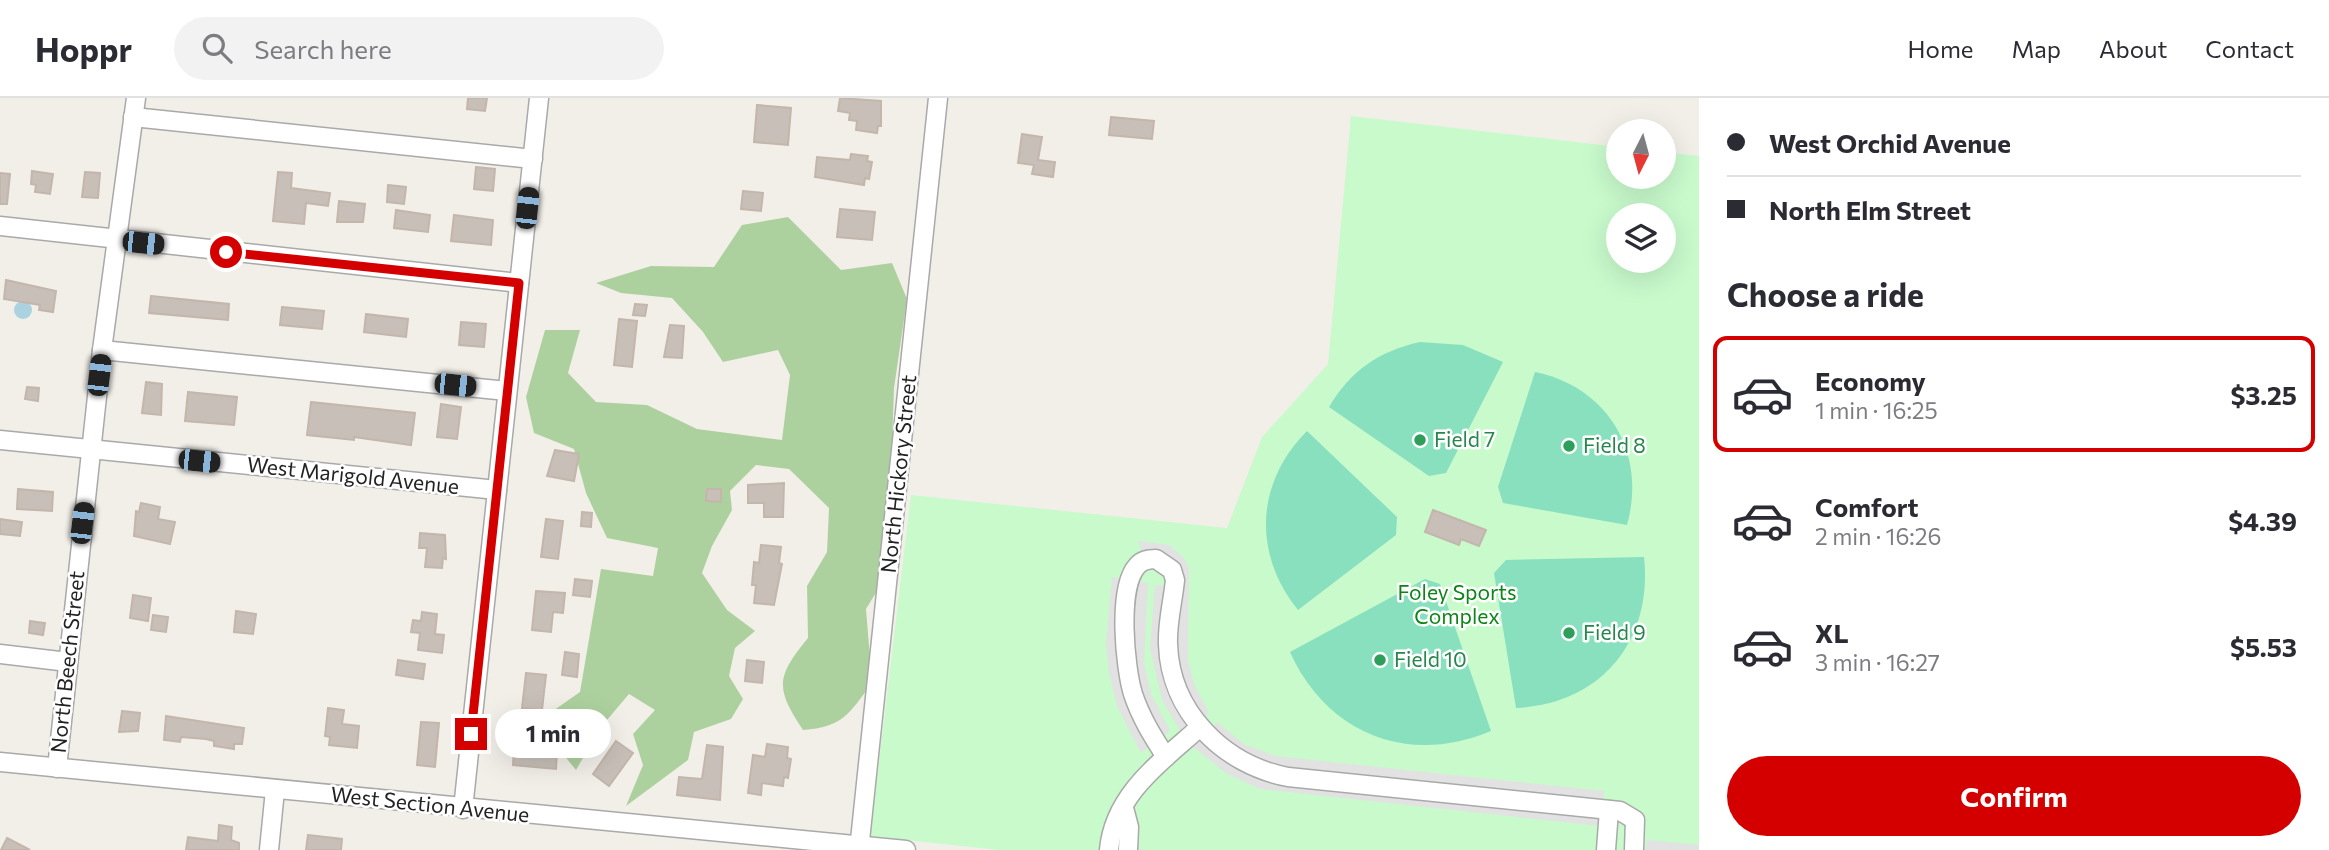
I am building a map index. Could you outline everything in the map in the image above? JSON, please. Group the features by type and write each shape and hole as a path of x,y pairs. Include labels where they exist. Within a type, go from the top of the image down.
{"street":[{"name":"North Beech Street","path":"57,768 102,350 136,98"},
{"path":"463,809 539,98"},
{"name":"North Hickory Street","path":"860,847 938,98"},
{"path":"134,117 533,159"},
{"path":"0,226 116,241 519,283"},
{"path":"102,350 508,391"},
{"name":"West Marigold Avenue","path":"0,440 497,489"},
{"path":"1166,757 1140,711 1125,650 1130,580 1135,567 1145,560 1156,559 1172,570 1175,580 1168,644 1174,679 1200,727 1229,755 1268,773 1630,814 1635,820 1634,850"},
{"path":"0,654 68,662"},
{"path":"1109,850 1113,826 1142,779 1200,727"},
{"name":"West Section Avenue","path":"0,762 906,850"},
{"path":"269,850 275,790"},
{"path":"1124,808 1129,827 1128,850"},
{"path":"1606,850 1609,810"}],"green space":[{"name":"Foley Sports Complex","path":"1351,116 1606,145 1606,189 1676,189 1676,153 1699,156 1699,850 999,850 870,836 911,495 1227,528 1262,437 1328,364"},
{"path":"788,217 841,270 892,263 907,299 894,388 892,446 901,515 882,583 866,609 872,683 851,711 827,726 803,730 787,703 783,683 785,673 808,638 807,586 827,552 829,508 789,469 756,465 730,491 732,510 712,546 702,573 727,610 755,631 735,648 729,676 743,699 731,719 694,732 688,760 626,806 643,765 633,734 655,710 629,694 601,727 576,770 537,722 580,692 601,569 653,576 658,548 607,538 586,493 574,449 534,433 526,397 545,330 580,330 568,373 596,402 647,405 697,429 782,440 790,375 778,350 723,362 703,332 672,298 621,293 596,283 651,266 714,267 742,225"},
{"name":"Field 7","path":"1420,342 1463,345 1503,362 1446,473 1429,476 1329,407 1346,383 1367,364 1391,351"},
{"name":"Field 8","path":"1535,372 1561,380 1583,392 1601,408 1616,427 1626,449 1631,473 1632,498 1627,525 1503,503 1498,487"},
{"path":"1307,431 1397,517 1396,535 1298,610 1283,588 1273,565 1267,542 1266,518 1278,472 1290,451"},
{"name":"Field 9","path":"1644,557 1645,587 1640,615 1630,641 1615,662 1596,681 1573,695 1546,704 1516,708 1494,573 1506,560"},
{"name":"Field 10","path":"1425,579 1440,584 1491,731 1460,741 1430,745 1401,743 1373,735 1348,722 1325,704 1306,680 1290,652"}],"shaded area":[{"path":"1138,541 1169,545 1184,558 1189,569 1188,661 1194,684 1209,713 1183,735 1162,700 1150,648 1155,585 1167,586 1167,578 1157,566 1147,567"},
{"path":"1112,577 1148,583 1144,663 1151,694 1170,731 1141,753 1117,706 1109,673 1106,643"},
{"path":"1217,722 1244,744 1275,756 1604,791 1600,826 1260,789 1227,774 1192,746"},
{"path":"1647,840 1699,845 1699,850 1646,850"}],"water":[{"path":"23,301 29,304 32,310 29,316 23,319 17,316 14,310 17,304"}],"building":[{"path":"468,98 487,98 485,111 467,109"},
{"path":"840,98 881,101 881,126 878,126 877,133 856,130 857,121 849,120 850,113 838,111"},
{"path":"757,105 791,108 788,145 754,142"},
{"path":"1111,117 1154,121 1152,139 1109,135"},
{"path":"1022,134 1042,137 1038,160 1055,162 1053,177 1032,174 1034,165 1018,163"},
{"path":"851,154 868,156 867,161 872,162 869,179 865,178 864,185 815,177 817,157 850,160"},
{"path":"476,167 495,169 493,191 474,189"},
{"path":"32,171 53,174 50,194 35,192 36,185 31,184"},
{"path":"85,172 100,173 98,198 82,197"},
{"path":"278,172 292,173 291,188 330,193 328,206 306,203 304,224 273,221"},
{"path":"0,173 10,174 7,204 0,204"},
{"path":"388,185 406,187 404,204 387,202"},
{"path":"743,191 763,193 761,211 741,209"},
{"path":"339,201 365,204 363,222 337,222"},
{"path":"840,209 875,212 872,240 837,237"},
{"path":"396,210 430,215 428,232 394,228"},
{"path":"454,215 493,220 491,245 451,241"},
{"path":"6,280 56,291 53,312 39,310 40,305 4,299"},
{"path":"151,296 229,304 228,320 149,313"},
{"path":"635,304 647,305 645,316 633,315"},
{"path":"282,307 324,311 322,329 280,325"},
{"path":"366,314 408,319 406,337 364,332"},
{"path":"619,319 637,321 632,367 614,365"},
{"path":"461,322 486,324 484,347 459,345"},
{"path":"670,325 684,326 682,358 664,357"},
{"path":"146,382 162,384 161,415 142,413"},
{"path":"27,387 39,388 38,401 25,399"},
{"path":"188,392 237,397 234,425 185,421"},
{"path":"311,402 415,413 411,445 354,437 354,440 307,435"},
{"path":"441,404 461,407 457,439 437,437"},
{"path":"555,450 579,454 574,481 547,476"},
{"path":"784,483 783,517 764,517 764,503 748,503 748,485"},
{"path":"18,489 53,492 52,511 17,509"},
{"path":"707,489 721,489 721,502 706,501"},
{"path":"141,503 160,507 158,519 175,522 170,544 134,536 136,511 139,512"},
{"path":"1433,510 1486,530 1479,546 1461,539 1459,545 1425,532"},
{"path":"582,512 592,513 591,527 581,526"},
{"path":"0,519 22,522 20,536 0,534"},
{"path":"546,519 563,521 558,559 541,557"},
{"path":"420,533 445,535 446,559 443,558 442,568 425,567 427,548 419,548"},
{"path":"761,545 781,547 779,563 782,564 774,605 754,603 754,562 759,563"},
{"path":"575,579 592,581 590,597 573,595"},
{"path":"536,591 565,593 563,613 553,612 551,632 532,630"},
{"path":"133,595 151,598 148,621 130,618"},
{"path":"236,611 256,614 253,634 234,632"},
{"path":"422,612 437,614 435,634 444,635 442,653 418,650 420,633 411,632 413,620 421,621"},
{"path":"153,615 168,617 166,632 151,630"},
{"path":"30,621 45,623 43,635 29,633"},
{"path":"565,652 579,654 577,677 562,675"},
{"path":"398,660 425,664 423,679 396,675"},
{"path":"747,660 764,662 762,683 745,681"},
{"path":"526,673 546,675 542,710 522,708"},
{"path":"328,708 344,710 342,724 359,726 357,748 329,745 330,737 325,736"},
{"path":"122,711 140,713 138,731 119,732"},
{"path":"166,716 244,728 242,744 234,744 234,749 214,746 214,741 206,739 181,737 180,742 164,740"},
{"path":"421,722 439,723 435,767 417,765"},
{"path":"616,741 633,753 609,786 593,774"},
{"path":"767,744 788,747 787,758 791,759 788,778 784,777 783,786 762,783 761,795 748,793 753,755 765,757"},
{"path":"707,745 723,747 720,800 677,795 679,777 702,779"},
{"path":"514,746 557,750 556,769 513,765"},
{"path":"219,825 232,827 231,840 239,843 239,850 186,850 188,837 218,841"},
{"path":"308,835 342,839 341,850 306,850"},
{"path":"7,838 30,850 1,850"}],"place":[{"name":"Field 7","path":"1420,440"},
{"name":"Field 8","path":"1569,446"},
{"name":"Field 9","path":"1569,633"},
{"name":"Field 10","path":"1380,660"}],"route":[{"path":"226,252 519,283 471,734"}]}
